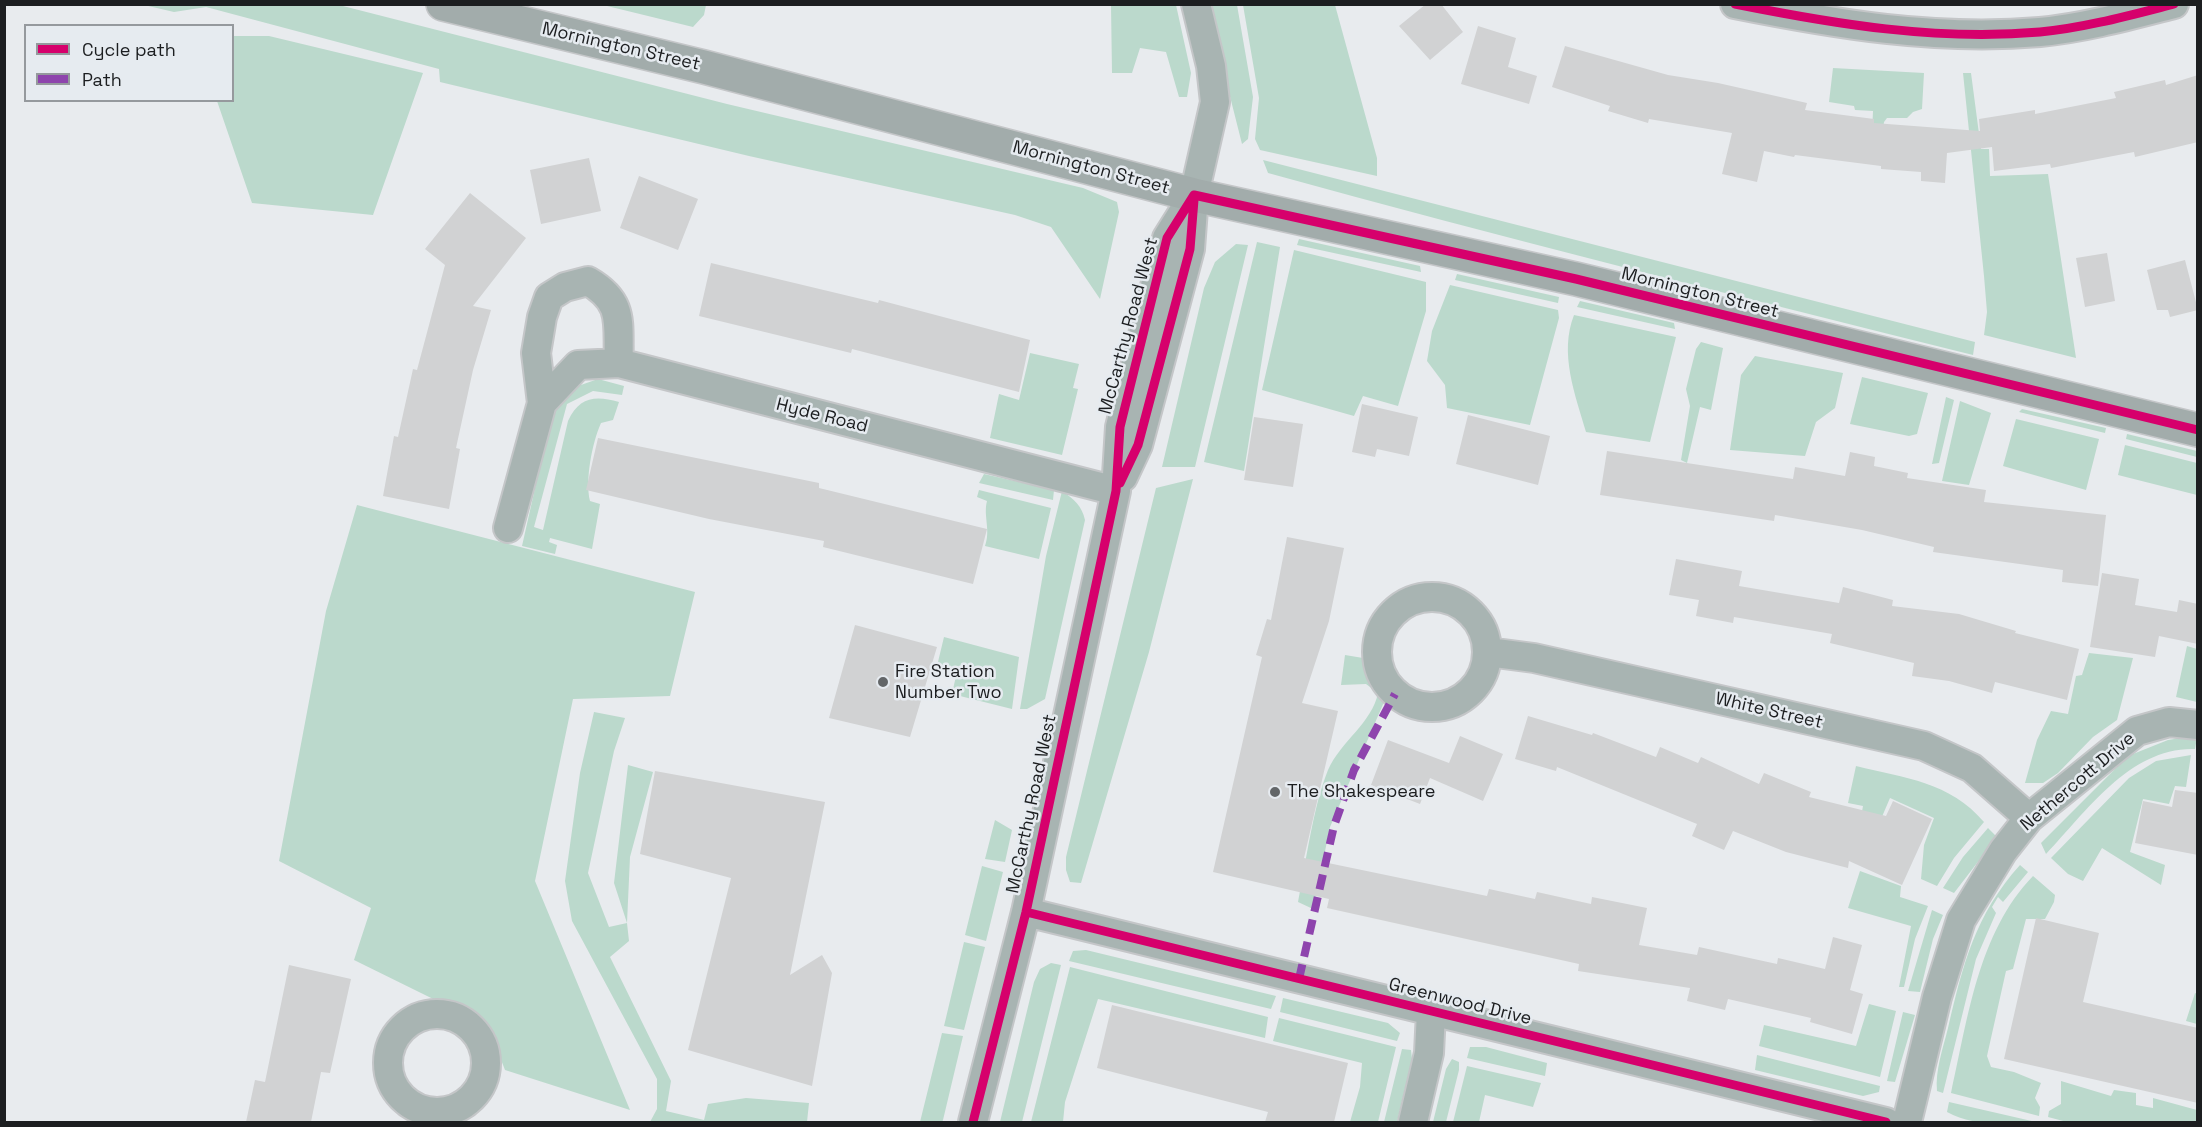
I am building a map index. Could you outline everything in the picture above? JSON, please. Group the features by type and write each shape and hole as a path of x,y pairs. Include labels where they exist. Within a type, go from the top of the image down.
{"main road":[{"name":"Mornington Street","path":"443,4 704,67 1194,195 1565,277 2198,429"}],"street":[{"name":"McCarthy Road West","path":"973,1122 1026,912 1116,491 1138,445 1190,249 1194,195 1215,102 1211,66 1196,4"},
{"path":"1735,4 1837,25 1953,35 2040,32 2174,4"},
{"path":"508,528 542,403 536,353 542,317 549,297 565,287 588,281 603,290 617,308 619,363"},
{"name":"Hyde Road","path":"542,403 578,365 619,363 1116,491"},
{"name":"White Street","path":"1488,652 1534,658 1924,746 1972,768 2029,818"},
{"name":"Nethercott Drive","path":"1907,1122 1937,997 1961,920 2003,851 2029,818 2137,731 2169,722 2198,725"},
{"name":"Greenwood Drive","path":"1026,912 1886,1122"},
{"path":"1413,1122 1429,1053 1431,1012"}],"green space":[{"path":"144,5 339,5 727,104 1083,188 1117,202 1119,212 1100,299 1051,227 1015,215 749,156 440,82 439,69 206,7 174,12"},
{"path":"603,5 706,5 704,15 693,27"},
{"path":"1111,5 1176,5 1191,73 1187,97 1179,97 1166,52 1140,48 1132,73 1112,73"},
{"path":"1207,5 1237,5 1253,97 1248,139 1242,144"},
{"path":"1243,5 1335,5 1377,158 1377,176 1260,150 1255,139 1259,98"},
{"path":"234,36 269,36 423,73 373,215 252,203 217,102 234,102"},
{"path":"1833,68 1924,73 1922,109 1913,112 1907,118 1887,118 1884,122 1879,157 1871,156 1873,111 1855,110 1854,106 1829,102"},
{"path":"1963,73 1971,73 1981,149 1989,149 1990,176 2048,174 2076,358 1984,335 1987,312"},
{"path":"1263,160 1975,342 1973,355 1532,244 1268,173"},
{"path":"1299,239 1420,266 1421,272 1297,245"},
{"path":"1257,242 1280,247 1244,471 1204,462"},
{"path":"1236,244 1248,245 1195,467 1162,467 1204,288 1215,262"},
{"path":"1294,250 1426,282 1426,311 1398,406 1363,396 1354,416 1262,390"},
{"path":"1457,274 1559,297 1558,303 1455,280"},
{"path":"1450,285 1558,310 1559,318 1530,425 1447,408 1445,385 1427,361 1432,331"},
{"path":"1580,301 1674,323 1675,329 1577,307"},
{"path":"1574,315 1676,337 1650,442 1586,432 1573,388 1568,359 1570,329"},
{"path":"1701,342 1723,348 1711,410 1700,407 1687,463 1681,460 1690,406 1686,389 1696,349"},
{"path":"1030,353 1079,364 1073,388 1078,389 1062,455 990,438 999,394 1019,400"},
{"path":"1755,356 1843,373 1835,408 1816,422 1805,456 1730,450 1741,375"},
{"path":"1862,377 1928,393 1917,434 1909,436 1850,424"},
{"path":"598,379 624,386 622,395 593,391 567,404 534,527 543,530 568,421 572,413 589,400 602,399 619,402 613,420 601,423 590,462 588,483 590,501 600,504 592,549 550,538 549,542 557,545 555,554 522,546 553,408 578,386"},
{"path":"1946,397 1954,400 1939,463 1932,464"},
{"path":"1960,401 1991,413 1969,485 1942,481"},
{"path":"2022,409 2106,428 2105,433 2019,412"},
{"path":"2016,419 2099,439 2086,490 2003,466"},
{"path":"2127,434 2197,451 2197,457 2126,439"},
{"path":"2125,445 2197,463 2197,495 2118,475"},
{"path":"984,474 1054,490 1053,500 979,483"},
{"path":"1193,479 1149,652 1081,883 1070,882 1066,870 1066,857 1156,488"},
{"path":"979,490 1051,508 1039,559 985,546 987,501 977,497"},
{"path":"1062,491 1077,503 1085,520 1045,699 1027,709 1020,709 1046,556"},
{"path":"357,505 695,592 670,696 573,699 535,881 630,1110 505,1070 488,1026 354,960 371,908 279,861 326,611"},
{"path":"944,637 1019,657 1012,709 952,694 956,676 937,666"},
{"path":"2187,646 2197,649 2197,702 2176,697"},
{"path":"2089,653 2133,658 2117,720 2093,737 2058,773 2043,783 2025,783 2037,740 2051,711 2068,714 2076,676 2082,675"},
{"path":"1345,655 1369,659 1375,677 1387,695 1330,827 1313,909 1298,902 1314,817 1323,785 1328,770 1340,750 1369,714 1378,693 1366,684 1341,685"},
{"path":"594,712 625,718 614,751 588,873 609,927 627,923 629,941 610,957 671,1081 666,1111 704,1120 708,1104 746,1098 809,1103 807,1122 650,1122 657,1109 657,1079 572,921 565,881 580,773"},
{"path":"2192,736 2197,738 2195,749 2172,751 2130,770 2094,801 2046,854 2041,843 2128,756 2168,740"},
{"path":"2191,755 2186,787 2175,786 2169,804 2143,799 2130,852 2165,865 2161,885 2102,848 2083,881 2068,874 2051,858 2129,778 2156,761"},
{"path":"628,765 653,772 630,857 627,923 614,883"},
{"path":"1856,766 1926,783 1957,798 1984,822 1954,858 1937,886 1921,879 1924,845 1934,818 1890,798 1863,861 1854,857 1863,806 1848,803"},
{"path":"995,820 1012,830 1005,862 985,859"},
{"path":"1988,828 1997,837 1954,893 1943,888 1963,857"},
{"path":"2020,865 2028,872 2003,902 1998,897 1992,907 1996,913 1976,959 1943,1093 1937,1091 1937,1076 1942,1051 1959,983 1973,941 1992,903"},
{"path":"982,866 1003,872 986,941 965,935"},
{"path":"1860,871 1901,886 1900,897 1928,906 1915,939 1904,987 1899,987 1911,926 1848,908"},
{"path":"2033,876 2055,895 2054,902 2045,919 2026,919 2013,969 2006,971 1987,1056 1991,1067 2014,1072 2041,1083 2035,1098 2040,1107 2039,1116 1951,1093 1970,1006 1987,950 1999,923 2014,899"},
{"path":"1932,910 1943,915 1933,939 1920,992 1908,991"},
{"path":"964,942 985,947 964,1030 944,1026"},
{"path":"1086,950 1276,996 1271,1009 1069,961 1073,951"},
{"path":"1051,963 1061,965 1022,1122 1000,1122 1034,982 1040,969"},
{"path":"1070,967 1268,1017 1265,1038 1098,999 1065,1102 1063,1122 1031,1122"},
{"path":"2195,993 2197,994 2197,1024 2186,1021"},
{"path":"1283,998 1388,1023 1400,1033 1397,1041 1280,1012"},
{"path":"1869,1004 1896,1011 1880,1077 1759,1046 1764,1025 1856,1046"},
{"path":"1903,1012 1915,1015 1895,1082 1887,1081"},
{"path":"1279,1018 1396,1047 1378,1122 1350,1122 1360,1087 1362,1063 1273,1041"},
{"path":"942,1033 963,1036 943,1120 942,1122 920,1122"},
{"path":"1470,1047 1486,1047 1547,1063 1545,1076 1467,1058"},
{"path":"1402,1049 1411,1050 1412,1059 1397,1122 1384,1122"},
{"path":"1757,1055 1880,1086 1879,1092 1863,1096 1755,1070"},
{"path":"1452,1059 1459,1062 1459,1070 1446,1122 1433,1122 1446,1069"},
{"path":"1467,1066 1541,1083 1533,1107 1485,1095 1479,1122 1453,1122"},
{"path":"2061,1081 2111,1096 2114,1090 2136,1093 2136,1105 2153,1108 2153,1098 2197,1110 2197,1122 2067,1122 2048,1117 2049,1111 2061,1104"},
{"path":"1949,1102 2036,1122 1990,1123 1968,1120 1947,1112"}],"building":[{"path":"1426,4 1441,4 1463,32 1430,60 1399,26"},
{"path":"1478,26 1516,38 1508,67 1537,76 1529,104 1461,84"},
{"path":"1565,46 1668,75 1718,83 1807,103 1805,110 1874,119 1874,123 1980,131 1979,119 2035,110 2035,114 2116,98 2114,92 2165,80 2166,85 2198,75 2198,142 2135,157 2134,152 2051,168 2050,164 1994,171 1992,147 1947,153 1945,183 1921,181 1921,172 1881,169 1881,166 1795,155 1794,157 1764,151 1757,182 1722,174 1732,133 1649,119 1648,123 1608,111 1610,106 1552,87"},
{"path":"589,158 601,211 541,224 530,170"},
{"path":"639,176 698,199 678,250 620,228"},
{"path":"470,193 526,238 473,306 491,310 473,370 456,448 460,449 449,509 383,496 394,436 398,437 413,369 417,370 445,265 425,249"},
{"path":"2107,253 2115,301 2085,307 2076,258"},
{"path":"2185,260 2198,310 2170,317 2168,310 2157,310 2147,270"},
{"path":"711,263 878,303 879,300 1030,340 1019,392 852,349 851,353 699,316"},
{"path":"1362,404 1418,417 1409,456 1377,449 1375,457 1352,452"},
{"path":"1468,415 1550,436 1538,485 1456,464"},
{"path":"1254,417 1303,424 1293,487 1244,480"},
{"path":"598,438 819,483 819,488 987,529 973,584 823,547 824,541 709,519 586,490"},
{"path":"1607,451 1793,479 1795,467 1845,476 1850,452 1875,457 1874,466 1908,473 1907,478 1986,490 1984,502 2106,515 2098,586 2062,582 2063,570 1933,552 1934,547 1862,530 1775,515 1774,521 1600,495"},
{"path":"1287,537 1344,548 1329,621 1302,703 1338,711 1304,858 1487,896 1489,889 1535,899 1537,892 1591,904 1592,897 1647,908 1639,945 1697,955 1699,947 1777,964 1778,958 1825,969 1833,937 1862,945 1850,990 1863,994 1852,1034 1810,1022 1811,1018 1728,999 1725,1010 1687,1001 1690,988 1578,971 1579,964 1327,908 1329,899 1213,872 1262,657 1256,655 1267,619 1271,620"},
{"path":"1676,559 1742,571 1739,586 1839,603 1843,587 1893,600 1892,606 1959,614 2016,631 2015,633 2079,649 2067,700 1995,682 1992,693 1949,681 1912,676 1914,663 1830,643 1832,634 1734,617 1733,623 1696,616 1699,600 1669,595"},
{"path":"2102,573 2139,579 2135,605 2177,612 2179,600 2198,604 2198,644 2159,636 2155,657 2090,647"},
{"name":"Fire Station Number Two","path":"855,625 937,647 910,737 829,718"},
{"path":"1528,716 1592,735 1593,733 1656,757 1660,747 1698,763 1701,757 1759,784 1764,773 1811,792 1809,797 1886,816 1893,801 1932,819 1902,885 1849,861 1848,868 1786,852 1733,831 1724,850 1692,836 1697,824 1557,767 1556,771 1515,759"},
{"path":"1460,736 1503,754 1483,801 1430,778 1420,804 1371,785 1388,740 1449,763"},
{"path":"655,771 825,802 790,975 822,955 832,973 812,1086 688,1050 731,878 640,854"},
{"path":"2175,790 2198,793 2198,855 2135,843 2143,801 2172,807"},
{"path":"2036,918 2099,933 2083,1002 2198,1028 2198,1103 2004,1059"},
{"path":"289,965 351,979 330,1073 321,1072 311,1122 246,1122 255,1080 265,1082"},
{"path":"1112,1005 1348,1063 1334,1122 1265,1122 1268,1112 1097,1068"}],"marked path":[{"path":"1299,979 1334,826 1354,770 1395,694"}],"cycle path":[{"path":"1735,4 1848,24 1963,34 2057,30 2107,21 2174,4"},
{"path":"1194,195 1576,279 2198,430"},
{"path":"973,1122 1026,912 1116,491 1120,427 1167,238 1194,195"},
{"path":"1120,483 1138,445 1190,249 1194,200"},
{"path":"1026,912 1886,1122"}],"place":[{"name":"Fire Station Number Two","path":"883,682"},
{"name":"The Shakespeare","path":"1275,792"}]}
